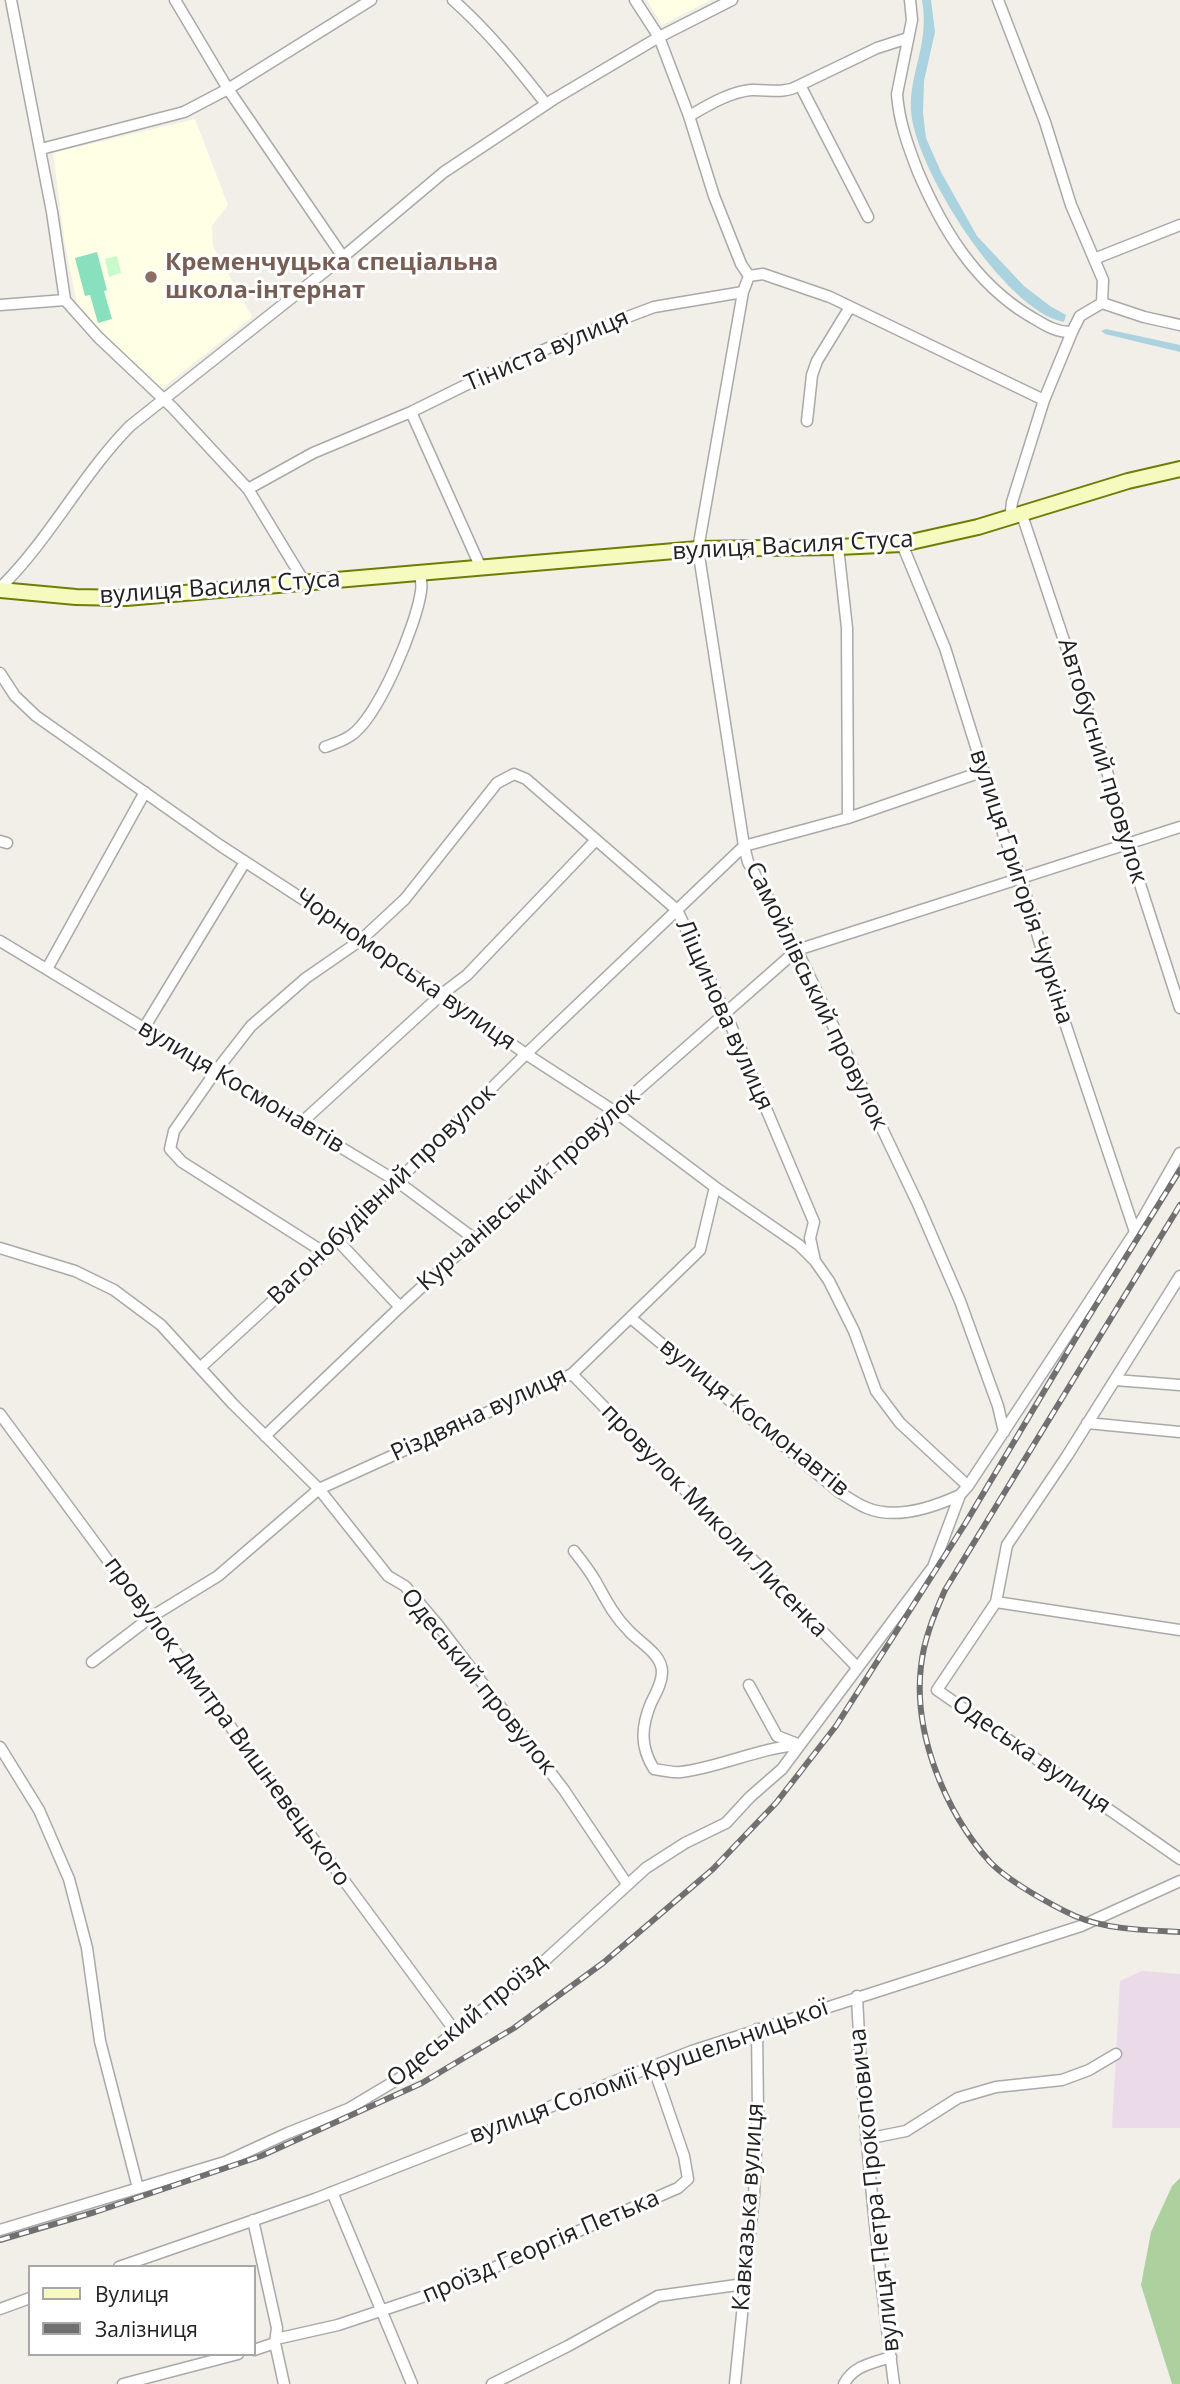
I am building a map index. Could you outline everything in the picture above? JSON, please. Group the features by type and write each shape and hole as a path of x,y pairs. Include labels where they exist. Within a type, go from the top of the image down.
{"main road":[{"name":"вулиця Василя Стуса","path":"0,589 76,597 126,598 698,549 902,544 1016,517 1128,481 1180,469"}],"street":[{"path":"11,0 41,149 64,280 65,300 98,337 163,398 248,489 305,583"},
{"path":"174,0 228,89 344,257"},
{"path":"41,149 184,112 228,89 372,0"},
{"path":"453,0 479,23 546,104"},
{"path":"635,0 659,37 689,116 714,196 741,264 750,276"},
{"path":"0,589 48,533 108,448 163,398 344,257 444,172 546,104 659,37 732,0"},
{"path":"911,0 912,20 897,94 899,116 908,148 945,228 971,265 1005,298 1043,324 1062,332 1072,332"},
{"path":"998,0 1045,122 1071,205 1103,280 1102,303"},
{"path":"689,116 732,94 751,90 792,90 877,48 908,38"},
{"path":"800,85 869,217"},
{"path":"1094,259 1180,225"},
{"path":"750,276 764,274 830,296 1044,400"},
{"path":"743,292 750,276"},
{"name":"Тіниста вулиця","path":"248,489 313,453 411,412 486,375 654,307 743,292"},
{"name":"Самойлівський провулок","path":"743,292 698,549 744,846 748,862 797,950 918,1204 955,1289 998,1406 1004,1432"},
{"path":"0,304 65,300"},
{"path":"1016,517 1012,502 1044,400 1080,316 1102,303 1180,325"},
{"path":"807,421 812,374 850,307"},
{"path":"411,412 481,568"},
{"name":"Автобусний провулок","path":"1016,517 1103,757 1127,844 1180,1008"},
{"name":"вулиця Григорія Чуркіна","path":"902,544 945,648 1135,1233"},
{"path":"838,547 847,628 848,818"},
{"path":"325,747 352,736 365,722 382,695 402,653 421,590 420,574"},
{"name":"Чорноморська вулиця","path":"0,673 15,696 36,716 245,862 614,1111 715,1187 799,1245 815,1261"},
{"name":"Вагонобудівний провулок","path":"201,1367 325,1254 526,1054 744,846 848,818 984,771"},
{"name":"Ліщинова вулиця","path":"325,1254 182,1162 170,1149 174,1131 216,1071 259,1019 306,978 361,940 405,899 497,783 514,774 526,779 677,910 726,1014 814,1222 810,1238 815,1261 854,1331 873,1385 887,1409 968,1486"},
{"path":"47,969 145,792"},
{"path":"797,950 1180,827"},
{"path":"301,1123 442,994 467,975 596,840"},
{"path":"144,1028 245,862"},
{"name":"вулиця Космонавтів","path":"0,941 398,1182 476,1240"},
{"name":"Курчанівський провулок","path":"265,1436 400,1307 614,1111 797,950"},
{"path":"960,1495 1135,1233 1180,1153"},
{"name":"Різдвяна вулиця","path":"92,1662 151,1617 218,1576 319,1489 572,1374 700,1250 715,1187"},
{"path":"338,1241 400,1307"},
{"path":"0,1248 75,1271 114,1290 161,1325 265,1436 319,1489"},
{"name":"Одеська вулиця","path":"1180,1276 1007,1545 996,1602 937,1690 1180,1859"},
{"name":"вулиця Космонавтів","path":"632,1318 838,1491 869,1509 897,1512 919,1509 960,1495"},
{"name":"провулок Миколи Лисенка","path":"572,1374 857,1667"},
{"path":"1115,1380 1180,1385"},
{"name":"провулок Дмитра Вишневецького","path":"0,1414 455,2031"},
{"path":"1087,1423 1180,1432"},
{"name":"Одеський провулок","path":"319,1489 388,1576 405,1586 470,1665 564,1790 627,1884"},
{"name":"Одеський проїзд","path":"0,2230 225,2162 348,2109 400,2078 541,1964 646,1868 685,1843 726,1823 782,1769 933,1567 960,1495"},
{"path":"574,1551 596,1580 608,1606 629,1631 659,1658 663,1672 658,1690 650,1704 643,1734 643,1753 653,1769 679,1773 753,1752 799,1745"},
{"path":"996,1602 1180,1630"},
{"path":"749,1685 777,1736 799,1745"},
{"path":"0,1746 39,1810 69,1879 87,1948 100,2041 138,2188"},
{"name":"вулиця Соломії Крушельницької","path":"125,2265 332,2192 653,2066 757,2029 1081,1926 1180,1881"},
{"name":"вулиця Петра Прокоповича","path":"857,1996 866,2138 894,2384"},
{"name":"Кавказька вулиця","path":"734,2384 754,2194 758,2112 757,2029"},
{"path":"866,2138 906,2131 958,2098 996,2087 1062,2080 1089,2070 1116,2054"},
{"name":"проїзд Георгія Петька","path":"256,2349 276,2341 382,2313 440,2291 678,2188 688,2179 684,2156 653,2066"},
{"path":"332,2192 412,2384"},
{"path":"253,2220 277,2328 276,2341 284,2384"},
{"path":"492,2384 658,2296 744,2284"},
{"path":"0,2309 28,2299"},
{"path":"123,2384 230,2356"},
{"path":"844,2384 852,2372 891,2357"}],"shaded area":[{"path":"647,0 711,0 662,25"},
{"name":"Кременчуцька спеціальна школа-інтернат","path":"195,119 228,205 212,226 213,246 252,317 160,390 78,308 65,245 53,153"},
{"path":"1142,1971 1180,1974 1180,2128 1112,2128 1120,1981"}],"green space":[{"path":"97,252 112,319 98,323 90,295 85,296 75,258"},
{"path":"117,256 121,273 109,277 105,259"},
{"path":"1180,2178 1180,2384 1172,2384 1141,2285 1151,2232 1172,2186"}],"water":[{"path":"922,0 931,0 935,32 924,81 923,113 926,138 941,172 977,236 1024,286 1066,315 1064,322 1041,312 1016,293 991,266 967,234 928,167 916,136 911,111 913,83 922,44"},
{"path":"1106,329 1180,345 1180,352 1101,331"}],"railway":[{"path":"0,2240 95,2212 261,2156 422,2083 514,2028 603,1963 713,1869 776,1803 836,1726 965,1524 1180,1170"},
{"path":"1180,1205 945,1590 924,1646 920,1692 927,1744 946,1796 959,1820 990,1862 1018,1885 1088,1921 1127,1928 1180,1932"}],"place":[{"name":"Кременчуцька спеціальна школа-інтернат","path":"151,277"}]}
